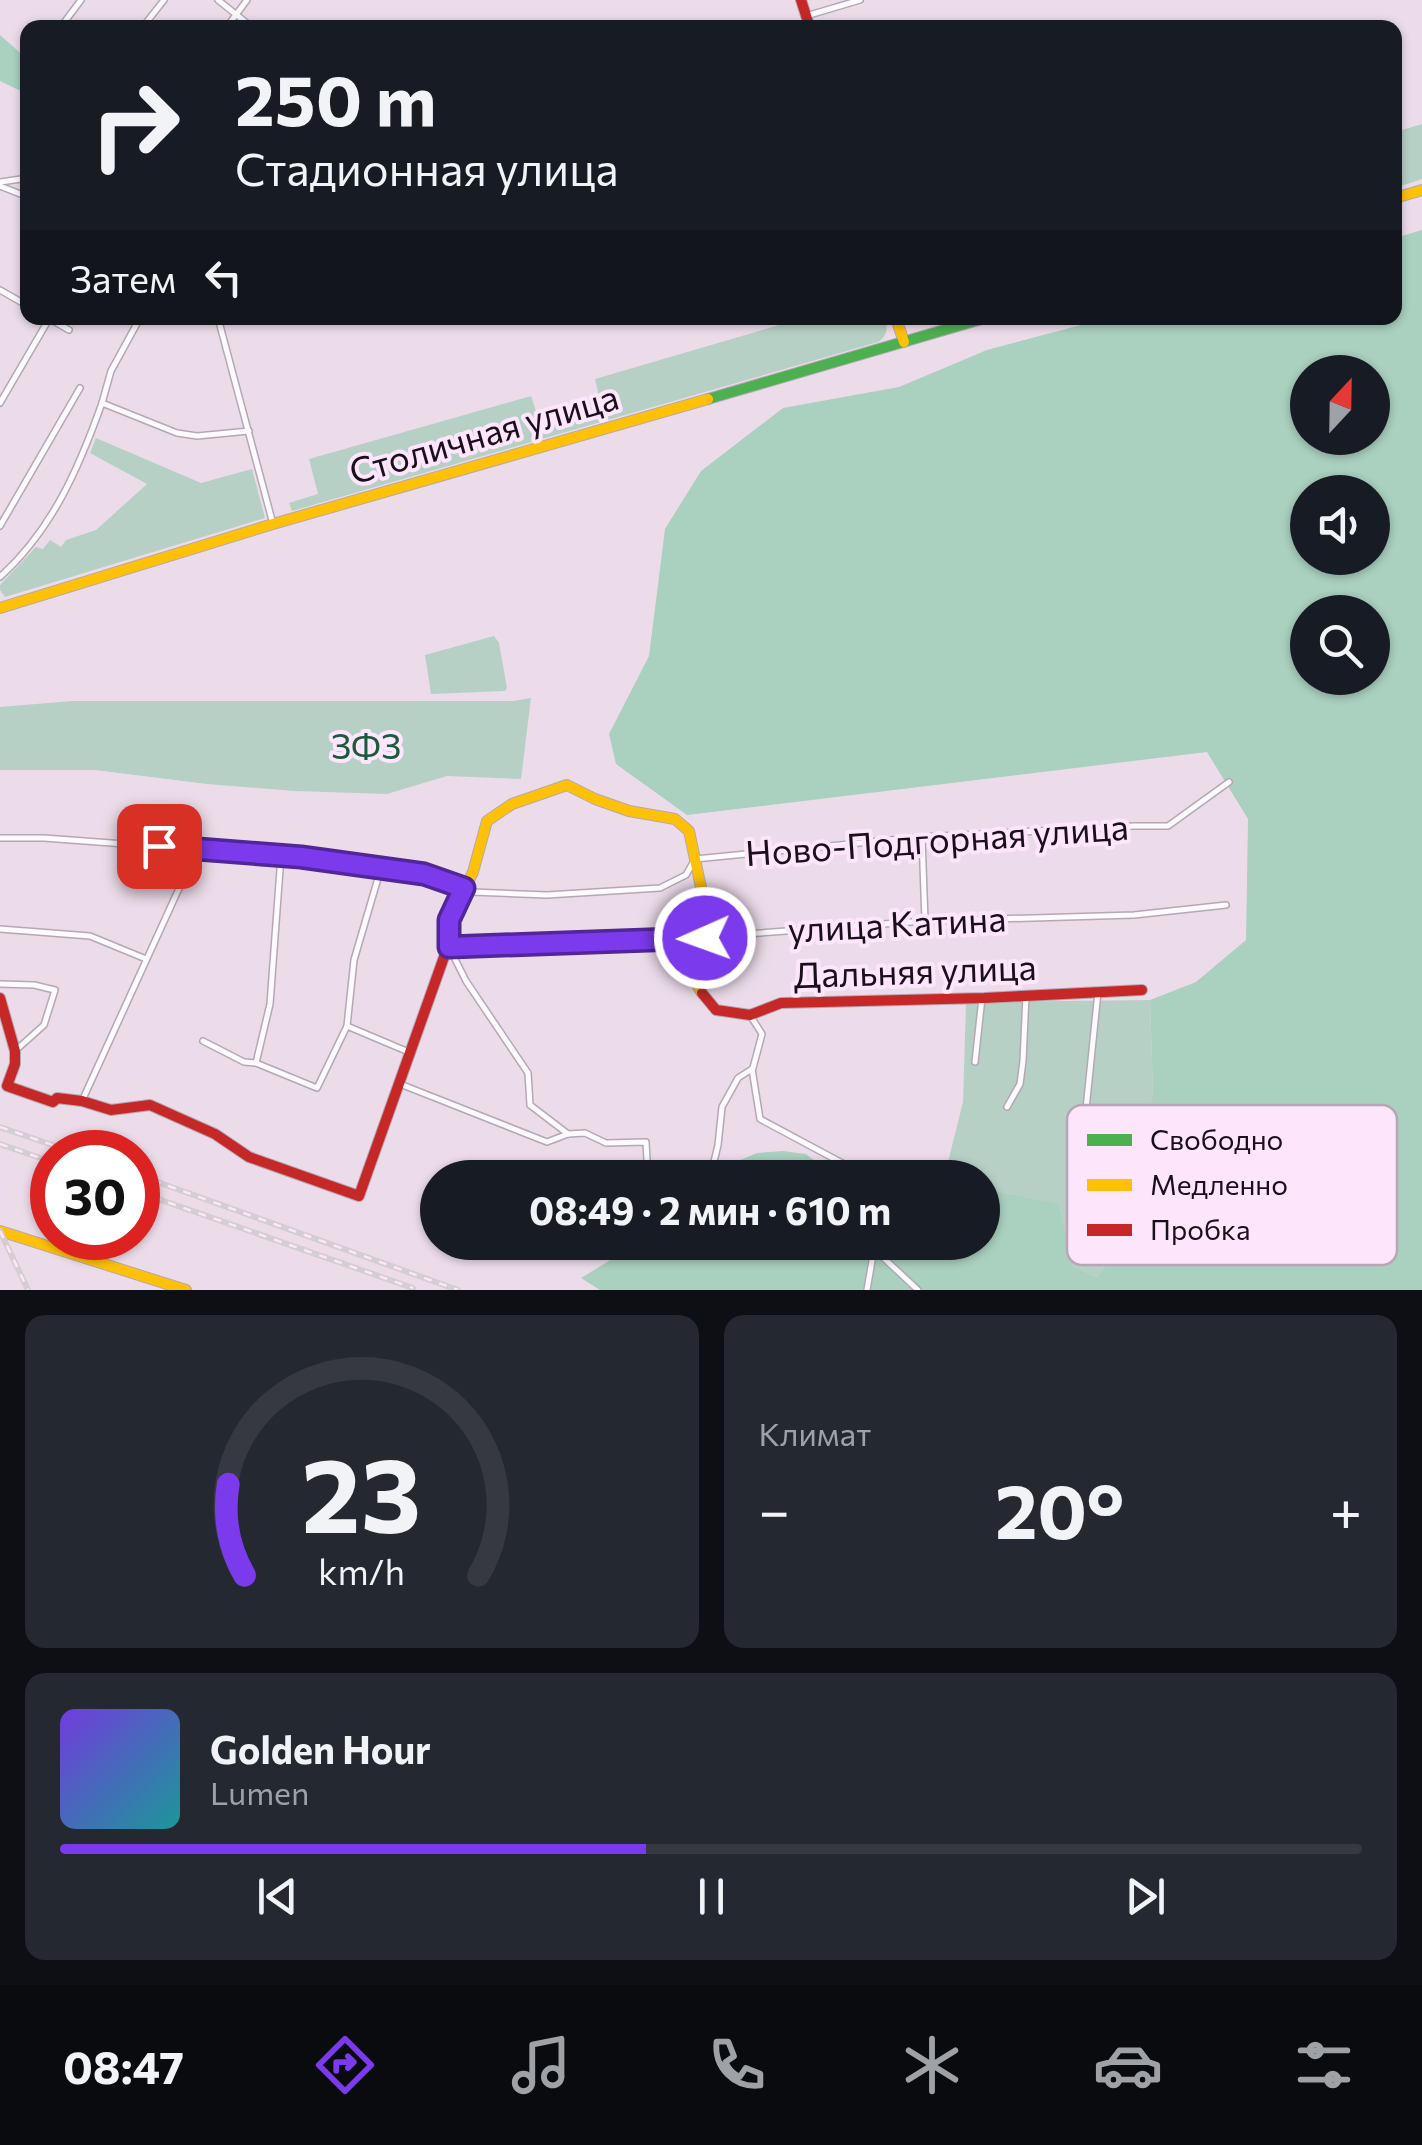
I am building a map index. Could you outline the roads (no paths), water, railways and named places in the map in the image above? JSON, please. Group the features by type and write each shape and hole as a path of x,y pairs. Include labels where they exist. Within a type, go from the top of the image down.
{"street":[{"path":"148,20 164,0"},
{"path":"218,0 244,20"},
{"path":"232,20 247,0"},
{"path":"813,20 860,0"},
{"path":"0,403 44,325"},
{"path":"60,325 68,330"},
{"path":"0,577 29,549 47,524 83,457 111,371 136,325"},
{"path":"220,325 273,524"},
{"path":"898,325 904,342"},
{"name":"Столичная улица","path":"0,608 273,524 961,325"},
{"path":"0,526 80,388"},
{"path":"102,404 177,433 197,436 249,432"},
{"name":"Ново-Подгорная улица","path":"0,838 280,856 424,874 472,892 547,895 660,888 686,875 695,859 922,837 1168,826 1229,782"},
{"name":"Дальняя улица","path":"464,888 474,872 487,821 512,804 567,785 629,811 674,820 690,831 706,911 705,938 692,978 716,1010 750,1015 781,1003 1142,990"},
{"path":"922,837 925,921"},
{"path":"82,1101 197,850"},
{"path":"256,1064 270,1004 280,856"},
{"path":"203,1041 244,1062 317,1088 347,1026 354,960 382,868"},
{"path":"0,998 16,1051 7,1086 52,1102 57,1098 82,1101 111,1110 150,1105 215,1134 249,1157 359,1196 449,947 449,920 464,888"},
{"name":"улица Катина","path":"449,947 705,938 925,921 1134,915 1226,905"},
{"path":"0,929 90,936 146,958"},
{"path":"449,947 466,982 528,1073 530,1105 568,1134"},
{"path":"0,984 55,990 44,1024 16,1051"},
{"path":"1086,1105 1098,992"},
{"path":"1007,1107 1020,1084 1024,1061 1026,996"},
{"path":"975,1062 982,998"},
{"path":"750,1015 762,1034 752,1069 760,1119 837,1160"},
{"path":"347,1026 411,1053"},
{"path":"714,1160 722,1107 738,1078 752,1069"},
{"path":"400,1084 547,1142 568,1134 586,1133 606,1143 646,1142 647,1160"},
{"path":"0,1231 186,1290"},
{"path":"867,1290 870,1260"},
{"path":"887,1260 918,1290"}],"railway":[{"path":"0,1127 30,1137"},
{"path":"0,1144 30,1154"},
{"path":"160,1183 458,1290"},
{"path":"160,1200 413,1288"},
{"path":"0,1231 28,1290"}],"park label":[{"name":"ЗФЗ","path":"366,747"}]}
